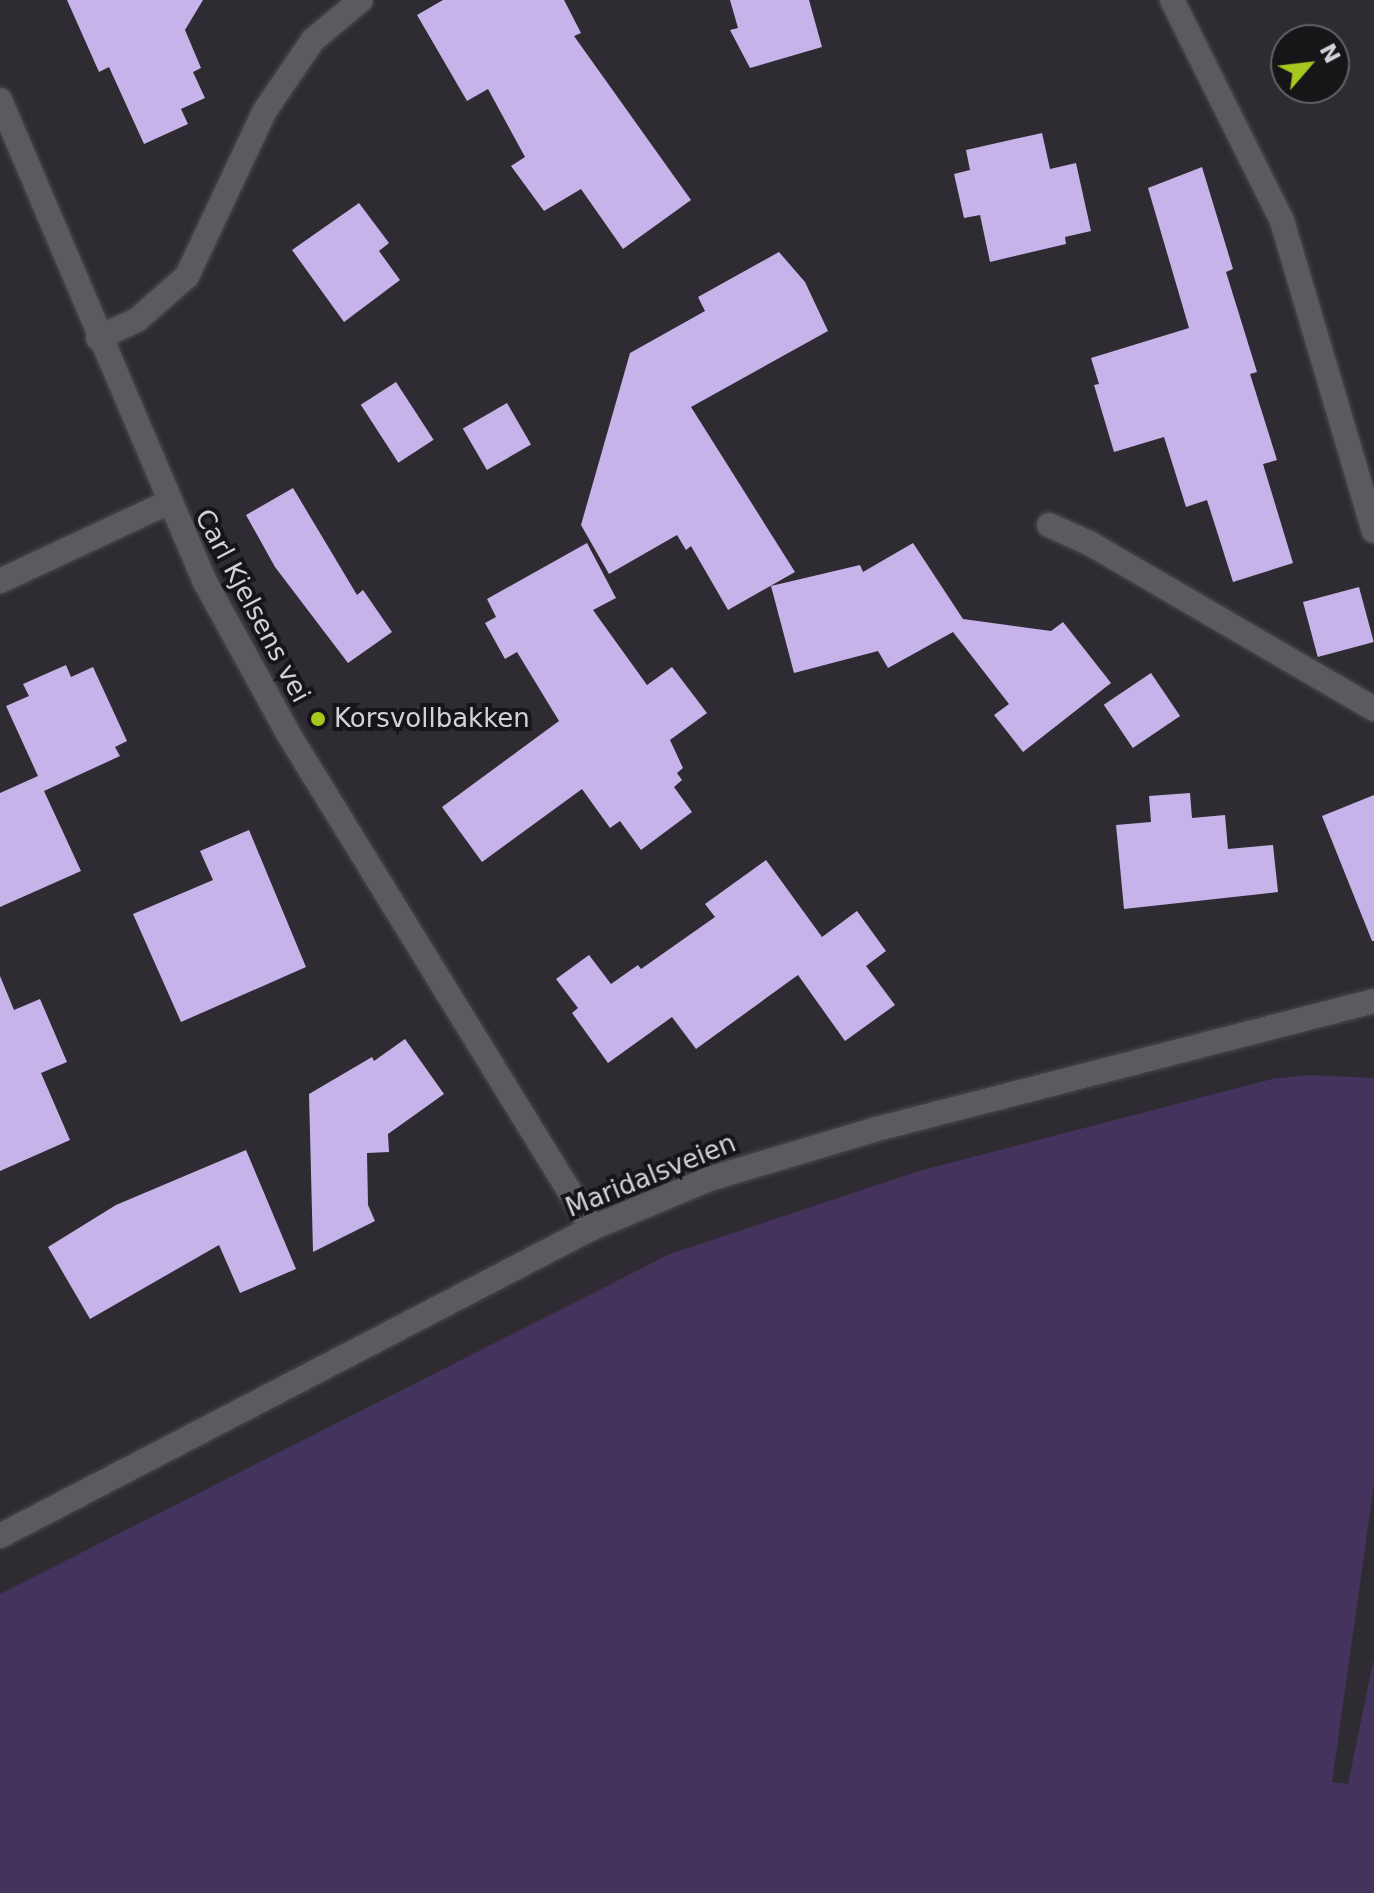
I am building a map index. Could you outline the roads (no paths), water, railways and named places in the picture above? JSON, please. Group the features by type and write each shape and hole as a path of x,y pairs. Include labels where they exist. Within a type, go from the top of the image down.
{"main road":[{"path":"98,338 137,320 187,276 264,112 313,40 361,0"},
{"path":"1172,0 1282,221 1374,531"},
{"name":"Carl Kjelsens vei","path":"0,100 167,503 289,735 592,1228"},
{"path":"0,581 167,503"},
{"path":"1049,525 1089,543 1374,709"},
{"name":"Maridalsveien","path":"0,1536 592,1228 782,1155 1374,1001"}],"place":[{"name":"Korsvollbakken","path":"318,719"}]}
